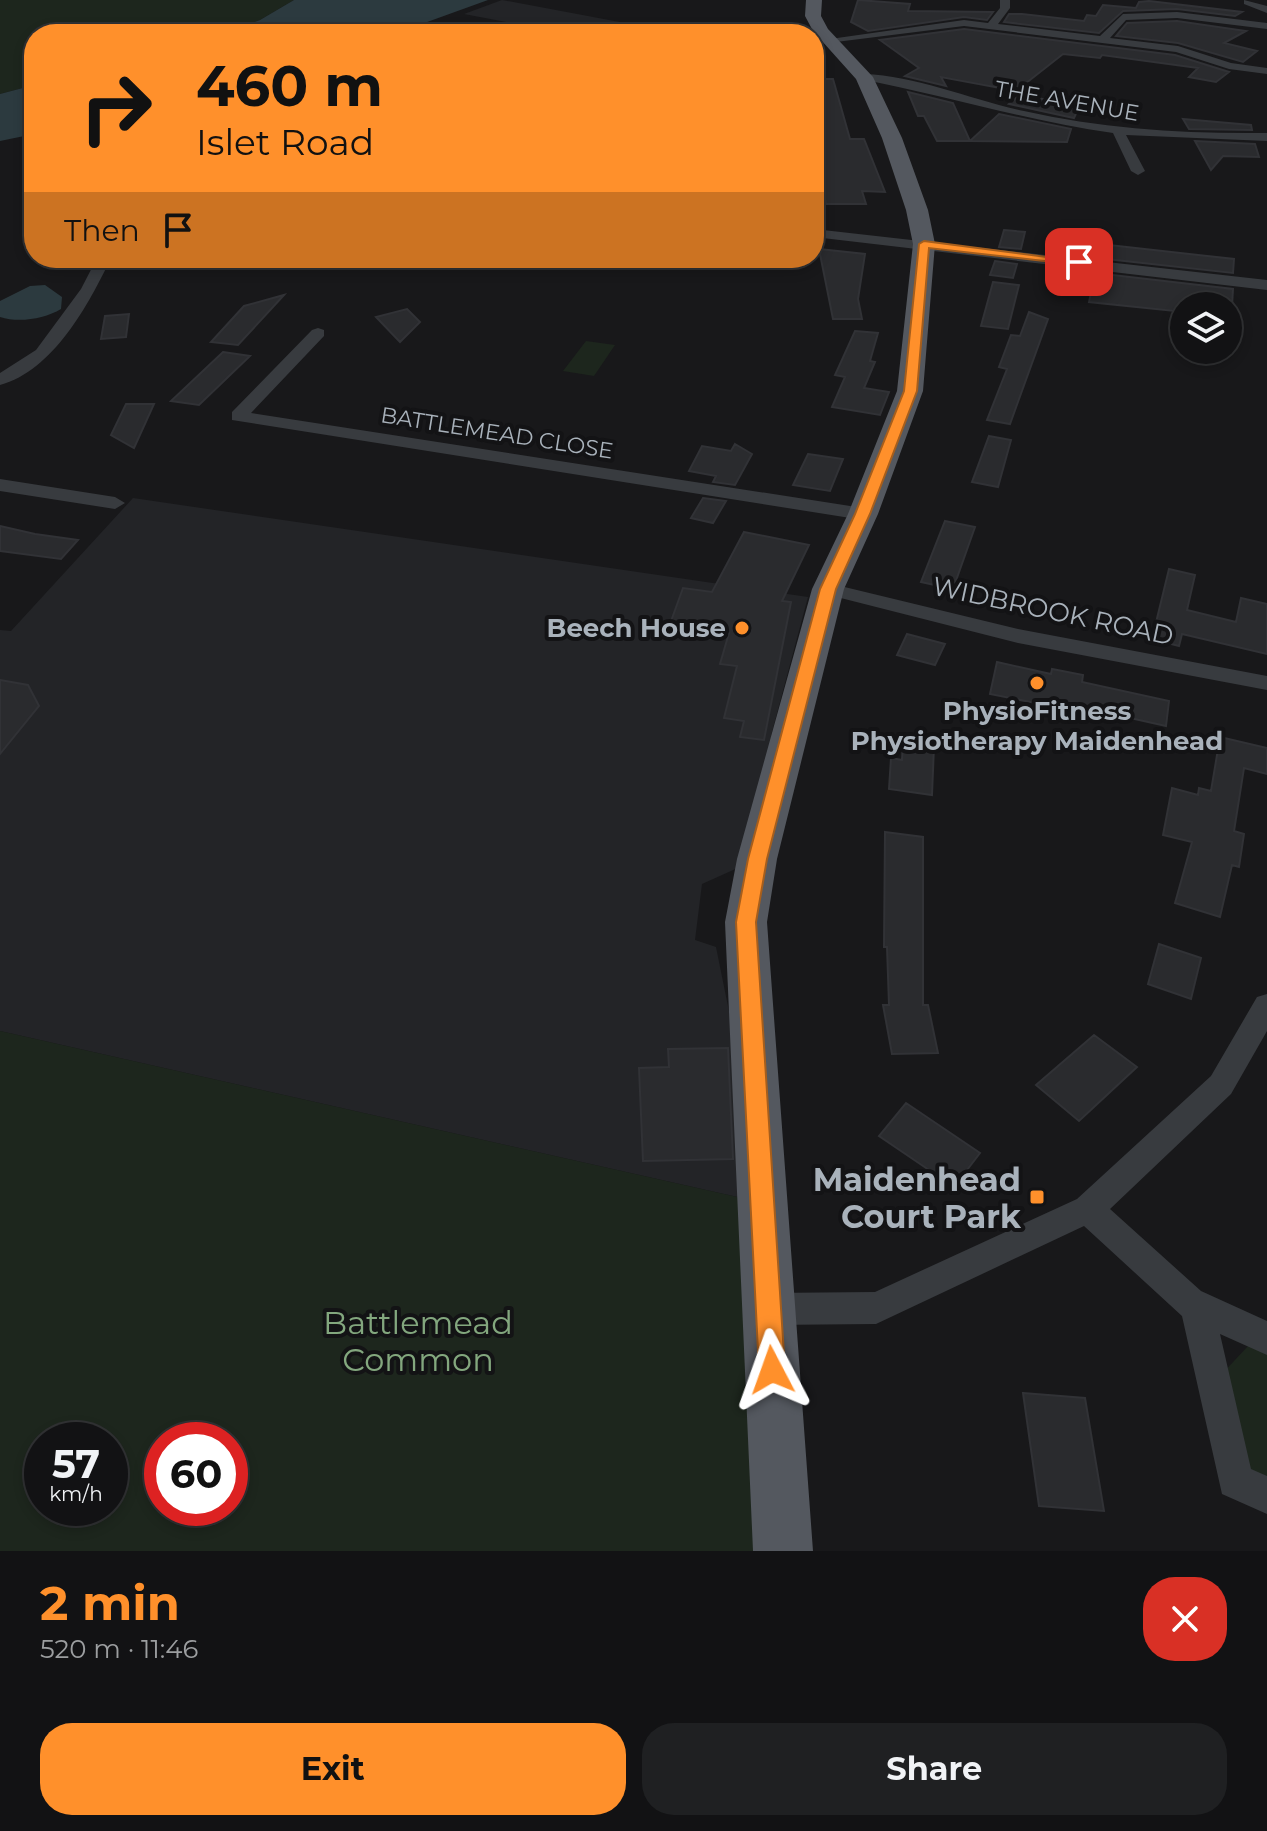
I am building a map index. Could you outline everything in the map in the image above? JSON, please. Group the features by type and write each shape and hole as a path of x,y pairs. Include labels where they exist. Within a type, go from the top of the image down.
{"main road":[{"path":"783,1551 746,922 757,859 828,589 863,514 910,391 924,244 917,210 892,138 864,77 824,34"}],"street":[{"path":"992,25 1005,8 1005,0"},
{"path":"1248,2 1267,10"},
{"path":"1103,39 1123,17 1154,14 1267,26"},
{"path":"824,26 992,25 1178,49 1229,66 1267,71"},
{"name":"THE AVENUE","path":"864,77 887,78 1025,118 1119,133 1267,137"},
{"path":"1119,133 1138,171"},
{"path":"824,234 1267,285"},
{"path":"0,380 42,353 88,290 99,268"},
{"name":"BATTLEMEAD CLOSE","path":"318,333 232,422 863,514"},
{"path":"0,485 115,503"},
{"name":"WIDBROOK ROAD","path":"828,589 1018,636 1267,683"},
{"path":"768,1309 876,1308 1088,1209 1221,1085 1267,1005"},
{"path":"1088,1209 1197,1306 1267,1338"},
{"path":"1197,1306 1235,1481 1267,1495"}],"shaded area":[{"path":"294,0 488,0 422,24 249,24"},
{"path":"502,0 630,24 517,24 464,14"},
{"path":"24,88 24,136 0,141 0,94"},
{"path":"45,285 62,297 61,309 31,319 0,317 0,301 30,286"},
{"path":"133,498 808,597 772,732 751,862 702,884 695,940 716,947 768,1204 0,1031 0,630 11,631"}],"green space":[{"path":"0,0 294,0 249,24 24,24 24,88 0,94"},
{"path":"586,341 615,345 594,376 563,371"},
{"name":"Battlemead Common","path":"0,1031 768,1204 785,1551 0,1551"},
{"path":"1249,1345 1267,1348 1267,1479 1242,1464 1220,1376"}],"building":[{"path":"858,0 910,4 908,11 993,12 987,20 964,17 868,31 851,22"},
{"path":"1139,2 1242,12 1235,16 1177,9 1123,11 1099,33 1004,22 1009,14 1084,21 1087,15 1096,16 1103,5 1136,8"},
{"path":"1177,21 1246,31 1224,43 1257,51 1243,62 1178,43 1116,36 1127,23"},
{"path":"964,29 1175,55 1229,72 1216,82 1189,77 1198,68 1102,55 1100,58 1063,54 1016,91 941,77 946,86 905,76 919,68 880,40"},
{"path":"824,79 833,79 850,139 864,139 885,192 862,191 866,204 826,204"},
{"path":"908,92 953,103 970,141 937,141 924,116 918,116"},
{"path":"1020,95 1079,107 1074,118 1009,104"},
{"path":"999,114 1071,129 1067,142 970,141"},
{"path":"1183,119 1251,125 1252,130 1189,129"},
{"path":"1195,141 1255,144 1259,157 1223,156 1211,170"},
{"path":"1004,230 1025,232 1021,249 999,247"},
{"path":"1100,244 1234,259 1233,273 1098,258"},
{"path":"824,250 865,254 858,299 862,319 833,319 823,268"},
{"path":"995,261 1017,264 1013,278 990,275"},
{"path":"1095,273 1233,289 1233,292 1170,292 1170,311 1089,302"},
{"path":"993,282 1019,285 1008,329 981,326"},
{"path":"284,295 238,345 211,342 244,306"},
{"path":"407,309 420,322 400,342 376,317"},
{"path":"1029,312 1048,319 1010,424 987,420 1007,369 999,367 1011,335 1020,336"},
{"path":"129,314 126,337 101,339 105,316"},
{"path":"855,331 878,333 870,361 875,362 864,388 889,392 880,415 832,407 845,377 835,375"},
{"path":"223,352 250,356 199,405 171,401"},
{"path":"126,404 154,404 134,448 111,435"},
{"path":"989,436 1011,440 998,487 972,482"},
{"path":"735,444 752,454 735,485 713,482 716,476 689,471 702,446 731,451"},
{"path":"808,454 843,459 830,491 793,485"},
{"path":"703,498 726,501 713,523 691,518"},
{"path":"945,521 975,527 953,589 921,582"},
{"path":"0,526 78,540 61,559 0,551"},
{"path":"744,532 809,545 782,601 791,602 764,740 740,737 744,721 724,718 737,666 720,664 729,633 670,624 683,588 712,592"},
{"path":"1169,569 1195,575 1187,610 1236,622 1241,598 1267,604 1267,654 1182,634 1179,646 1152,639"},
{"path":"907,634 945,644 935,665 897,655"},
{"path":"997,662 1051,674 1052,669 1083,675 1082,682 1169,701 1166,726 1072,705 1071,710 990,694"},
{"path":"0,680 28,685 39,706 0,754"},
{"path":"1220,737 1267,748 1267,774 1244,768 1234,831 1244,834 1239,867 1232,865 1220,917 1175,903 1192,842 1163,835 1172,788 1198,795 1199,788 1211,791"},
{"path":"903,742 934,746 932,795 889,789 891,758 902,760"},
{"path":"885,832 923,837 923,1005 928,1005 938,1053 892,1054 883,1005 889,1005 887,947 884,947"},
{"path":"1159,944 1201,958 1191,999 1148,984"},
{"path":"1094,1035 1137,1067 1079,1121 1036,1085"},
{"path":"728,1048 733,1159 643,1161 639,1068 669,1067 668,1049"},
{"path":"906,1103 980,1153 954,1187 879,1136"},
{"path":"1023,1393 1085,1398 1104,1511 1039,1506"}],"place":[{"name":"Beech House","path":"742,628"},
{"name":"PhysioFitness Physiotherapy Maidenhead","path":"1037,683"},
{"name":"Maidenhead Court Park","path":"1037,1197"}],"route":[{"path":"772,1370 749,1016 746,922 757,859 828,589 863,514 910,391 924,244 1079,262"}]}
